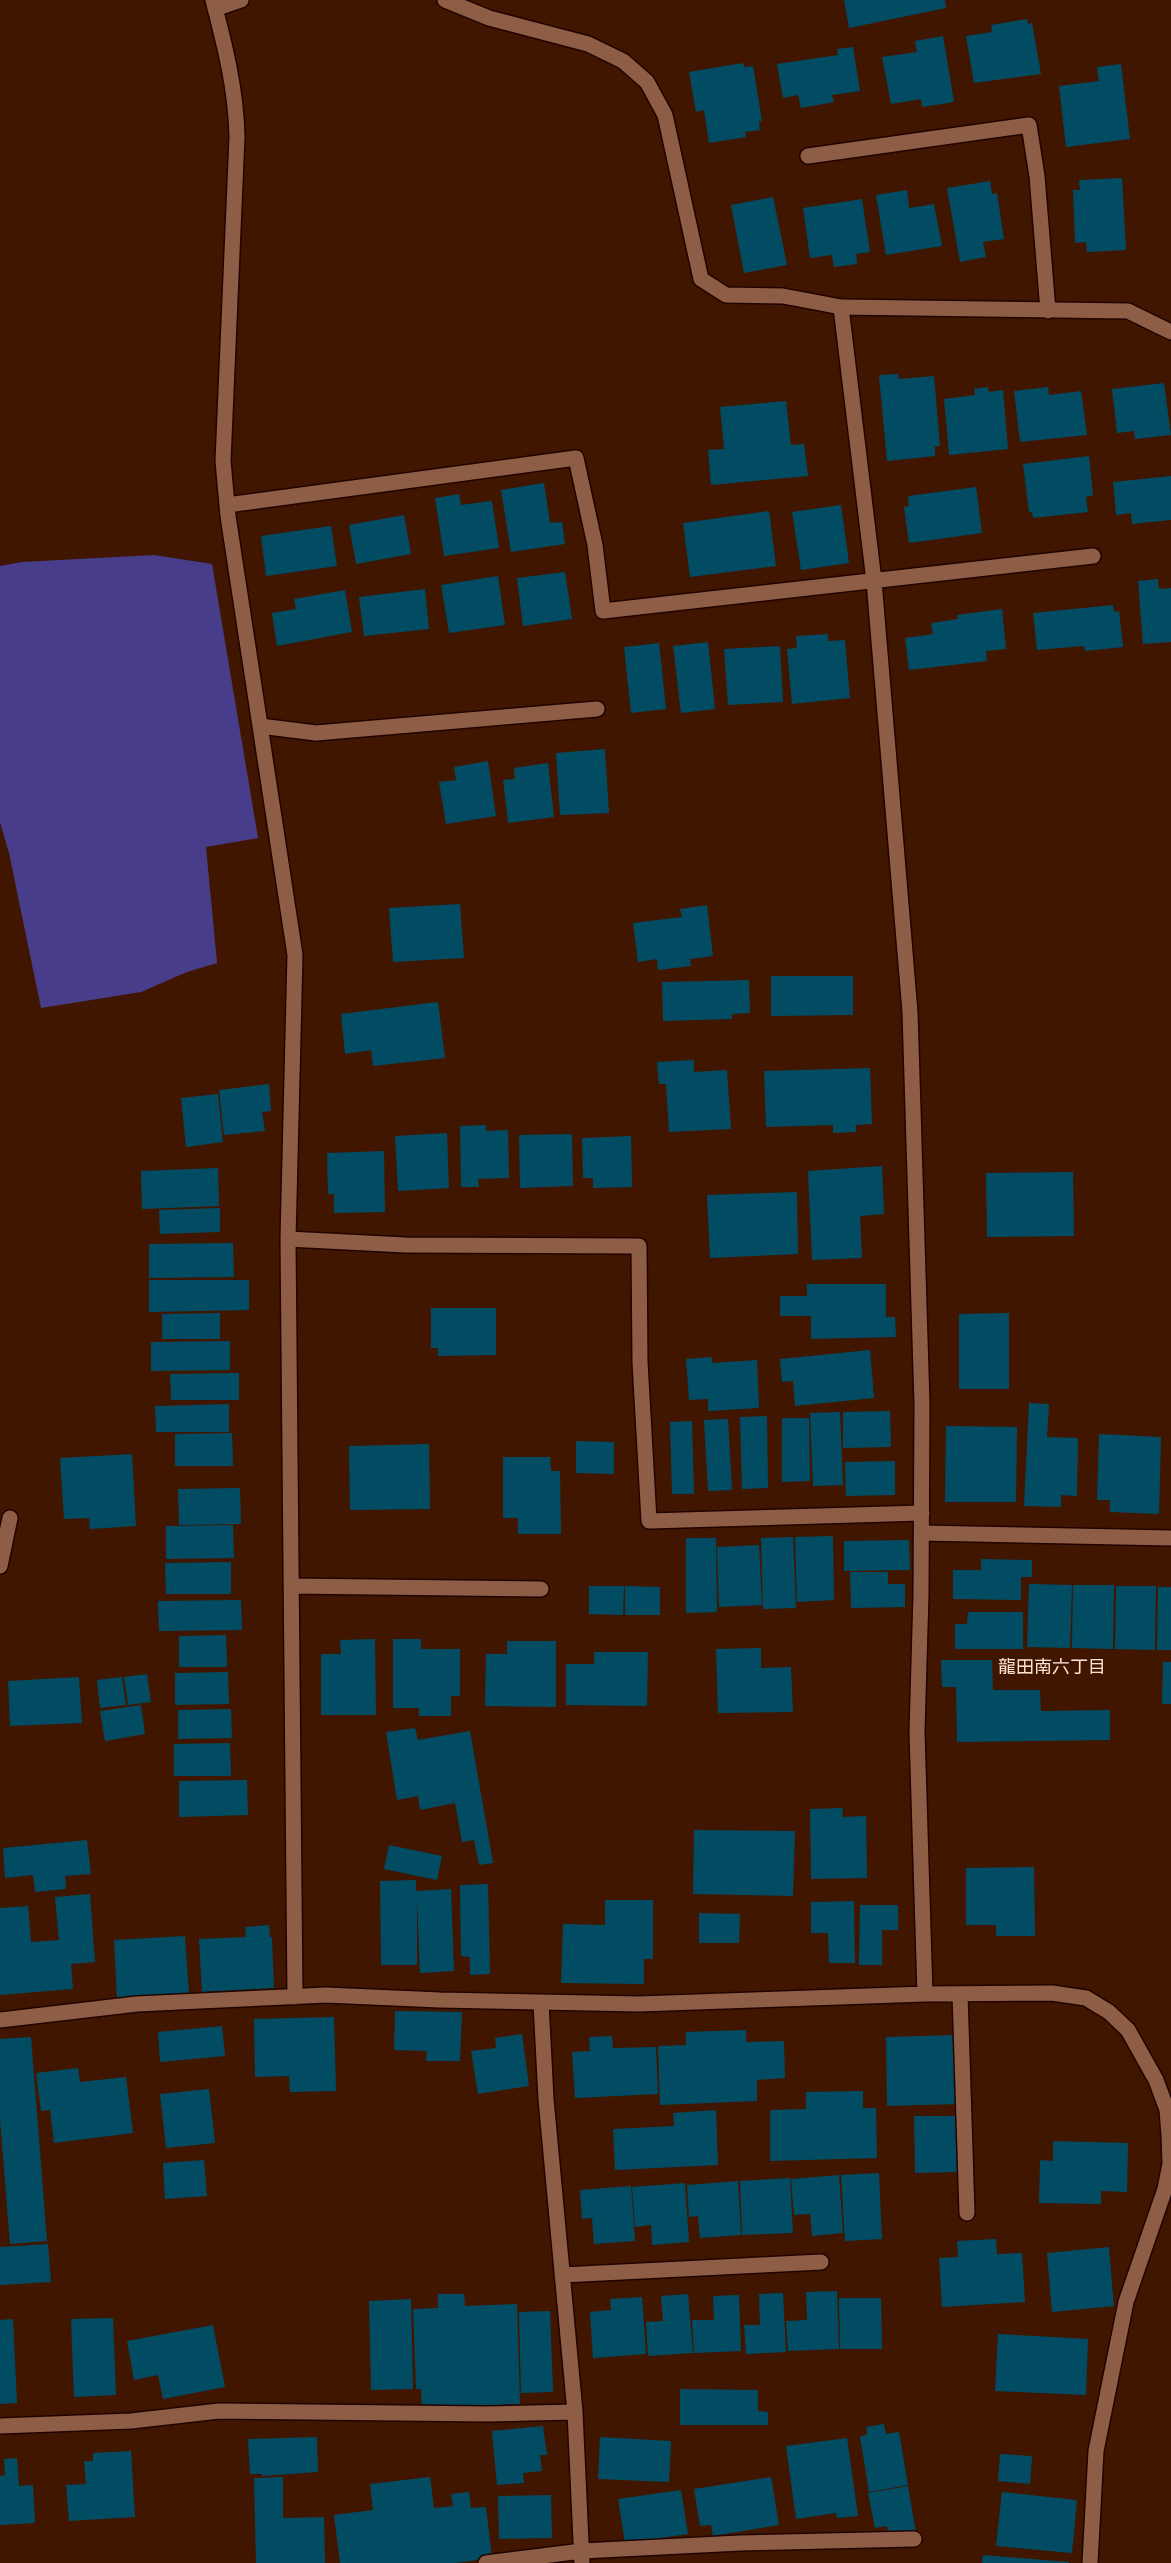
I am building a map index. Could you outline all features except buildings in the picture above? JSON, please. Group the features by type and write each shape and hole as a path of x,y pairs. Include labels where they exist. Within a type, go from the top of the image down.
{"street":[{"path":"241,0 214,4 231,68 237,113 223,461 227,505 295,955 288,1240 295,1997"},
{"path":"445,0 489,18 588,44 623,62 647,82 665,115 700,278 726,295 783,296 841,307 1128,311 1171,332"},
{"path":"808,156 1029,125 1037,176 1048,311"},
{"path":"841,307 874,581 910,1012 922,1404 922,1533 917,1732 925,1994"},
{"path":"227,505 576,458 595,545 603,611 1093,556"},
{"path":"260,726 316,734 596,709"},
{"path":"288,1240 405,1245 639,1246 640,1362 649,1521 922,1513"},
{"path":"0,1566 10,1518"},
{"path":"922,1533 1171,1538"},
{"path":"291,1586 541,1589"},
{"path":"0,2020 137,2004 326,1995 639,2004 925,1994 1052,1993 1086,1998 1109,2012 1128,2030 1156,2080 1167,2110 1170,2164 1166,2189 1126,2302 1096,2451 1090,2563"},
{"path":"960,1994 967,2213"},
{"path":"541,2002 546,2100 574,2412 582,2557"},
{"path":"562,2275 821,2262"},
{"path":"0,2426 132,2421 219,2412 488,2414 574,2412"},
{"path":"486,2563 582,2557 740,2543 914,2539"}],"shaded area":[{"path":"154,555 212,564 258,838 206,847 217,963 187,972 141,992 41,1008 9,853 0,822 0,566 22,562"}],"district":[{"name":"龍田南六丁目","path":"1052,1667"}]}
